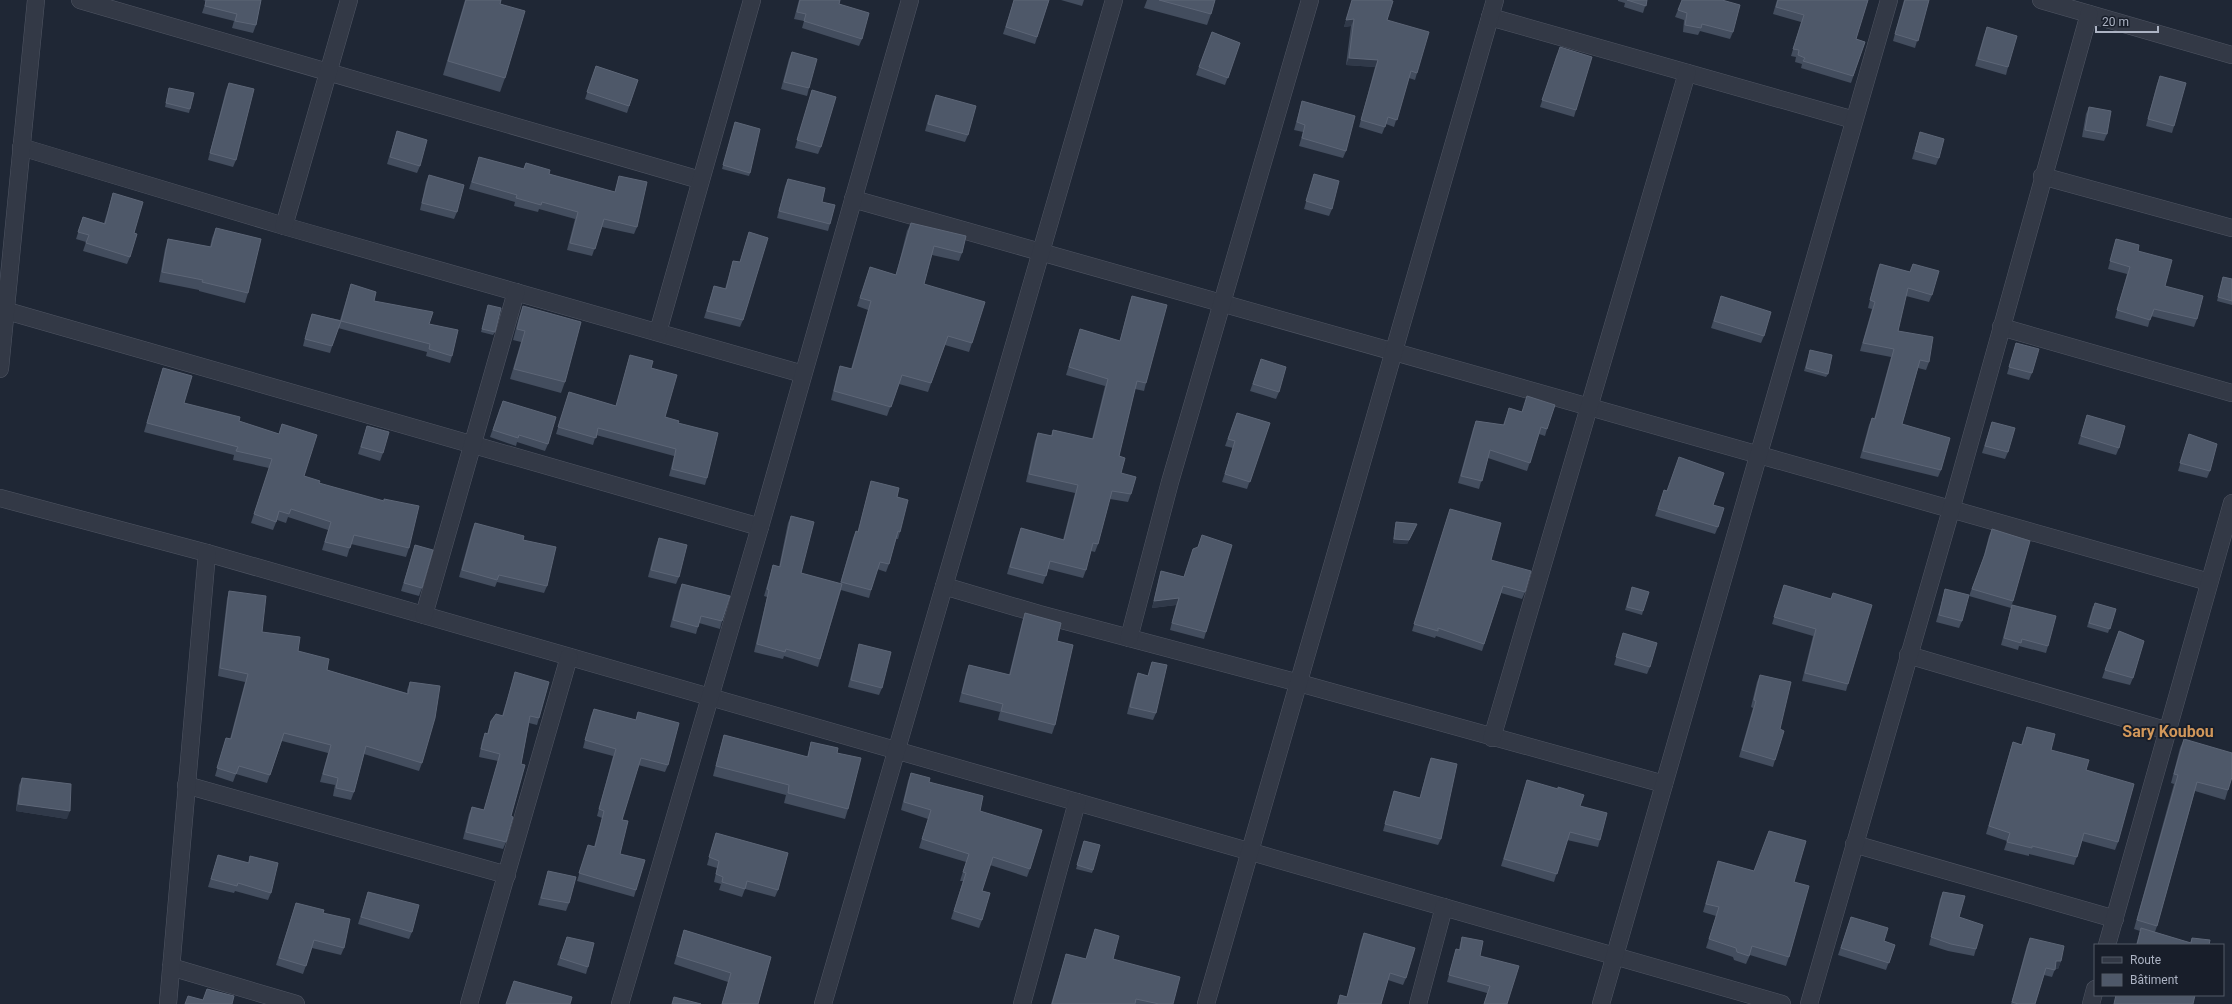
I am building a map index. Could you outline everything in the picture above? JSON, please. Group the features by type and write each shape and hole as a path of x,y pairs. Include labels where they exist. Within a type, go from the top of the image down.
{"street":[{"path":"0,369 7,311 21,147 36,0"},
{"path":"80,0 700,180"},
{"path":"284,226 349,0"},
{"path":"658,332 752,0"},
{"path":"620,1004 760,527 910,0"},
{"path":"823,1004 1114,0"},
{"path":"1129,638 1170,482 1223,304 1310,0"},
{"path":"1206,1004 1495,0"},
{"path":"1601,1004 1888,0"},
{"path":"2041,0 2232,55"},
{"path":"1810,1004 1854,844 1950,510 2088,14"},
{"path":"1490,16 1854,120"},
{"path":"1492,738 1687,73"},
{"path":"21,147 284,226 803,374"},
{"path":"2042,176 2232,228"},
{"path":"853,199 1950,510 2210,582"},
{"path":"424,615 516,292"},
{"path":"7,311 760,527"},
{"path":"2001,327 2232,394"},
{"path":"0,498 207,553 1782,1004"},
{"path":"2107,944 2232,503"},
{"path":"168,1004 207,553"},
{"path":"944,586 1129,638 1299,683 1492,738 1664,784"},
{"path":"1908,655 2168,731"},
{"path":"469,1004 569,657"},
{"path":"186,785 507,874"},
{"path":"1022,1004 1077,802"},
{"path":"1854,844 2115,919"},
{"path":"1418,1004 1444,908"},
{"path":"171,967 296,1004"},
{"path":"2091,1004 2094,993"}],"building":[{"path":"206,0 261,0 256,25 235,21 237,14 205,6"},
{"path":"466,0 501,0 500,4 525,11 505,78 448,61"},
{"path":"800,0 840,0 839,4 869,13 862,39 804,21 806,14 797,12"},
{"path":"1014,0 1049,0 1037,37 1006,27"},
{"path":"1159,0 1215,0 1211,14"},
{"path":"1352,0 1393,1 1387,20 1429,32 1417,73 1411,71 1397,120 1388,117 1385,127 1361,120 1378,60 1349,58 1354,19 1346,20"},
{"path":"1627,0 1647,0 1646,6"},
{"path":"1682,0 1722,0 1740,5 1733,32 1702,24 1701,28 1685,25 1687,13 1678,10"},
{"path":"1778,0 1868,0 1856,39 1865,42 1853,76 1803,61 1805,58 1798,55 1799,50 1793,49 1804,15 1776,7"},
{"path":"1905,0 1929,0 1918,41 1895,34"},
{"path":"1987,27 2017,36 2008,67 1978,59"},
{"path":"1212,32 1240,43 1228,78 1199,67"},
{"path":"1560,47 1592,57 1576,110 1542,100"},
{"path":"792,52 817,59 809,88 784,82"},
{"path":"596,66 638,80 629,106 587,92"},
{"path":"2160,76 2186,83 2174,126 2148,119"},
{"path":"229,83 254,89 236,160 210,153"},
{"path":"169,88 194,93 190,109 166,103"},
{"path":"812,90 836,97 821,147 797,140"},
{"path":"936,95 976,106 968,135 928,124"},
{"path":"1302,101 1355,116 1346,151 1302,138 1305,125 1297,122"},
{"path":"2089,107 2111,111 2107,134 2085,130"},
{"path":"735,122 760,129 750,173 723,165"},
{"path":"397,131 427,140 420,166 390,157"},
{"path":"1920,132 1944,139 1939,158 1915,151"},
{"path":"479,157 524,169 526,163 550,170 549,174 615,192 619,176 647,182 637,227 604,219 595,249 570,243 578,212 542,202 541,205 516,198 517,195 472,182"},
{"path":"1314,174 1339,181 1332,209 1306,201"},
{"path":"429,175 464,185 457,212 422,203"},
{"path":"788,179 825,188 822,202 835,205 830,224 779,211"},
{"path":"113,193 143,202 134,233 137,234 130,257 86,243 89,235 78,232 83,217 105,224"},
{"path":"911,223 966,236 962,253 934,246 924,284 985,302 972,343 948,336 931,383 902,375 891,407 834,391 840,366 852,369 871,301 860,298 870,267 896,275"},
{"path":"216,228 261,239 248,293 202,282 203,280 162,272 168,239 211,247"},
{"path":"749,232 768,238 743,320 707,311 714,286 726,289 733,261 740,262"},
{"path":"2116,239 2139,245 2138,251 2172,260 2165,286 2203,296 2197,319 2154,309 2150,320 2117,310 2130,267 2110,261"},
{"path":"1880,264 1910,272 1913,264 1939,271 1932,295 1908,288 1898,331 1933,337 1929,362 1920,360 1902,424 1950,438 1941,470 1863,451 1872,418 1875,419 1894,349 1863,343 1875,302 1870,300"},
{"path":"2223,277 2232,279 2232,301 2218,297"},
{"path":"351,284 376,292 374,301 433,312 429,324 458,330 452,356 429,349 430,344 341,321"},
{"path":"1132,296 1167,305 1146,383 1137,381 1119,456 1125,458 1121,473 1136,477 1131,494 1112,491 1098,544 1093,543 1086,570 1050,561 1046,576 1010,567 1021,528 1064,540 1078,485 1029,474 1038,433 1052,436 1053,430 1093,439 1108,379 1069,367 1080,329 1120,341"},
{"path":"1721,296 1771,312 1764,336 1714,321"},
{"path":"488,305 501,308 495,332 482,329"},
{"path":"523,306 581,322 565,382 514,369 525,331 517,329"},
{"path":"312,314 341,321 332,346 305,339"},
{"path":"2016,343 2039,349 2032,373 2009,367"},
{"path":"1810,350 1832,355 1828,374 1806,368"},
{"path":"630,355 653,361 651,368 677,375 665,417 679,421 678,423 718,433 707,478 672,469 676,449 598,428 596,438 558,427 569,392 616,406"},
{"path":"1261,359 1286,367 1279,392 1253,384"},
{"path":"163,368 192,376 184,403 240,417 239,421 279,434 282,424 317,435 304,476 320,481 319,483 384,501 384,499 419,506 409,548 354,535 350,548 325,542 331,522 291,509 289,514 279,511 276,522 254,514 272,459 236,451 238,447 147,423"},
{"path":"1527,396 1555,405 1547,429 1541,427 1530,463 1490,450 1482,481 1461,476 1476,421 1504,425 1509,408 1522,412"},
{"path":"503,401 556,417 548,444 519,435 518,438 493,430"},
{"path":"1237,413 1270,423 1250,482 1225,474 1235,441 1228,439"},
{"path":"2087,415 2125,426 2119,448 2081,436"},
{"path":"1992,422 2015,428 2008,452 1985,446"},
{"path":"367,426 389,432 383,453 361,447"},
{"path":"2189,434 2217,444 2210,471 2180,463"},
{"path":"1679,457 1724,473 1713,505 1724,508 1718,527 1658,509 1664,490 1667,491"},
{"path":"871,481 899,488 897,497 908,500 900,532 898,531 889,564 880,562 871,590 841,582 856,531 858,532"},
{"path":"1450,509 1501,523 1491,560 1531,571 1525,592 1503,586 1484,644 1438,628 1438,631 1414,624"},
{"path":"791,516 814,522 801,573 842,584 820,659 786,649 785,652 757,644 773,565 780,567"},
{"path":"1396,522 1417,524 1409,540 1394,539"},
{"path":"475,523 524,536 523,540 556,547 547,586 499,575 497,580 462,570"},
{"path":"1992,529 2030,541 2013,601 1972,589 1985,554"},
{"path":"1202,535 1232,545 1206,632 1172,623 1179,598 1154,601 1161,571 1184,577 1193,549 1198,547"},
{"path":"659,538 687,545 679,577 651,570"},
{"path":"415,545 433,550 422,588 404,583"},
{"path":"682,584 730,596 722,621 701,616 698,627 673,620"},
{"path":"1784,585 1831,599 1833,593 1872,605 1848,684 1805,673 1816,629 1774,617"},
{"path":"1632,587 1649,592 1643,611 1627,607"},
{"path":"1945,589 1969,595 1962,621 1939,615"},
{"path":"229,591 266,596 262,632 300,637 298,651 329,659 327,670 408,694 410,682 440,686 435,718 422,763 366,746 354,792 336,788 338,778 323,774 331,745 284,733 270,775 239,766 236,774 217,768 226,738 231,739 248,674 220,668"},
{"path":"2095,603 2116,609 2110,629 2089,623"},
{"path":"2012,605 2056,616 2048,646 2022,639 2021,643 2004,638"},
{"path":"1025,613 1061,623 1057,641 1073,645 1055,725 1001,711 1003,704 962,693 969,665 1010,675"},
{"path":"2119,631 2144,641 2133,678 2105,670"},
{"path":"1623,633 1657,643 1650,667 1616,657"},
{"path":"859,644 891,652 882,688 851,680"},
{"path":"1152,662 1167,665 1156,713 1130,707 1138,673 1148,676"},
{"path":"515,672 549,682 539,718 530,716 521,764 525,765 511,816 513,817 506,842 466,832 472,807 484,810 500,754 481,749 485,733 488,734 491,721 496,714 503,716"},
{"path":"1760,675 1791,682 1780,729 1784,731 1775,760 1742,750 1756,701 1754,700"},
{"path":"594,709 636,720 638,712 679,723 668,765 641,758 622,820 628,821 620,854 645,860 636,890 579,873 588,845 595,847 604,811 599,809 616,749 585,740"},
{"path":"2027,727 2055,734 2051,750 2089,760 2086,770 2134,784 2118,842 2084,833 2077,857 2032,846 2032,848 2007,842 2010,833 1989,826 2013,742 2022,745"},
{"path":"724,735 808,757 811,742 838,748 837,753 861,758 848,809 788,793 789,785 716,766"},
{"path":"2184,739 2232,753 2232,777 2228,790 2197,782 2157,926 2137,920 2178,775 2174,774"},
{"path":"1431,758 1457,764 1441,839 1385,824 1394,791 1420,798"},
{"path":"911,773 930,778 929,782 983,796 980,811 1042,830 1030,869 993,857 982,891 990,893 982,920 954,911 966,873 963,872 969,854 922,839 931,810 904,802"},
{"path":"22,778 71,784 70,811 18,804"},
{"path":"1527,780 1584,795 1580,806 1607,813 1600,840 1570,832 1557,874 1504,859"},
{"path":"1769,831 1806,841 1794,882 1809,886 1789,957 1752,946 1749,956 1737,952 1736,948 1709,939 1719,907 1706,904 1718,861 1754,871"},
{"path":"716,833 788,853 778,890 747,881 745,889 722,882 723,877 716,874 719,861 709,857"},
{"path":"1084,841 1100,845 1093,870 1077,865"},
{"path":"218,855 249,863 250,856 278,863 271,893 238,883 237,886 211,879"},
{"path":"548,871 576,877 569,903 541,898"},
{"path":"368,892 419,905 412,932 361,917"},
{"path":"1943,892 1965,896 1959,917 1983,925 1976,949 1951,944 1931,937"},
{"path":"296,903 324,910 323,913 350,919 344,948 314,940 306,966 279,958"},
{"path":"1851,917 1888,928 1884,941 1895,945 1889,963 1841,948"},
{"path":"2141,928 2191,943 2192,938 2210,940 2209,944 2137,944"},
{"path":"1095,929 1119,936 1113,959 1180,977 1173,1004 1159,1004 1136,999 1135,1004 1052,1004 1066,954 1086,959"},
{"path":"684,930 771,957 758,1004 722,1004 731,973 677,956"},
{"path":"1364,933 1415,948 1406,978 1390,973 1381,1004 1338,1004 1340,995 1347,997"},
{"path":"567,937 594,943 588,967 560,958"},
{"path":"1462,937 1483,941 1480,956 1519,966 1507,1004 1484,1004 1490,986 1449,975 1456,949 1460,950"},
{"path":"2030,938 2064,946 2061,961 2056,961 2055,970 2046,968 2035,1004 2018,1004 2012,1002"},
{"path":"514,981 572,997 570,1004 506,1004"},
{"path":"207,989 234,996 232,1004 185,1004 188,996 203,1000"},
{"path":"2116,996 2195,996 2193,1004 2114,1004"},
{"path":"674,997 701,1004 672,1004"}],"district":[{"name":"Sary Koubou","path":"2168,731"}]}
